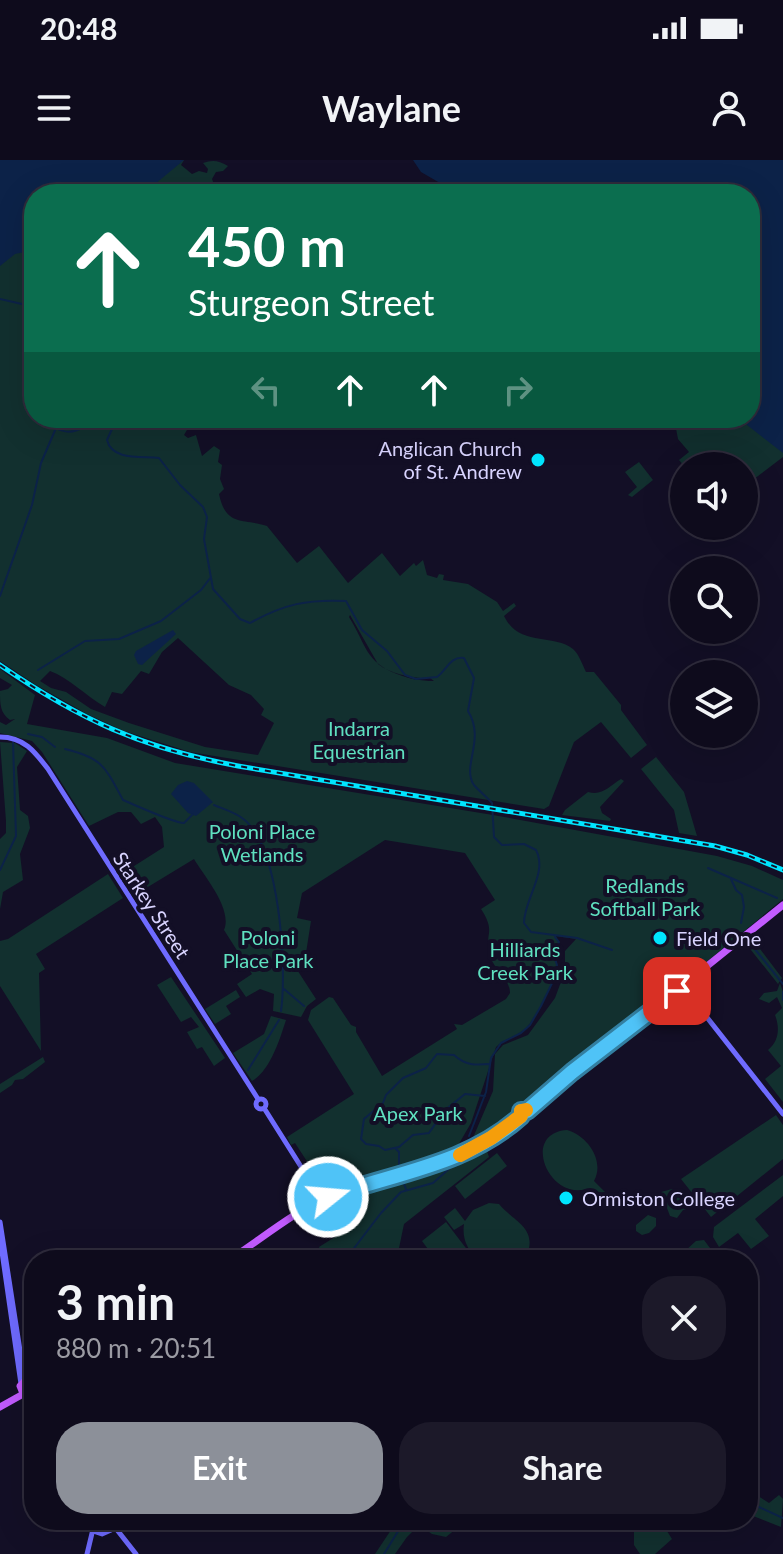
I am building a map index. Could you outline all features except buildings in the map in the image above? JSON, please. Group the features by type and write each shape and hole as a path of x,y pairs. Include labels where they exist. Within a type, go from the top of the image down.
{"main road":[{"name":"Starkey Street","path":"0,737 10,737 30,746 48,769 258,1099 266,1101 264,1108 322,1200"},
{"path":"783,905 686,983 678,983 682,992 783,1114"},
{"path":"244,1250 322,1200 468,1151 500,1132 572,1072 682,992"},
{"path":"0,1222 24,1373"},
{"path":"0,1238 24,1360"},
{"path":"0,1405 24,1389"},
{"path":"88,1552 91,1530"},
{"path":"99,1530 118,1539 136,1554"},
{"path":"88,1552 107,1530"},
{"path":"119,1530 136,1554"}],"green space":[{"path":"145,160 184,160 181,165 192,174 199,171 207,173 208,169 203,163 206,162 228,166 216,172 212,179 214,184 122,184"},
{"name":"Indarra Equestrian","path":"24,249 24,428 188,428 184,435 188,438 196,435 202,456 214,446 220,450 218,462 222,465 220,479 224,489 219,494 226,512 236,519 267,526 297,563 319,546 348,583 382,553 400,576 414,563 416,566 423,560 427,575 437,578 439,574 444,575 443,580 468,584 497,602 503,611 514,603 516,606 504,616 510,626 527,636 556,641 573,649 586,672 594,672 621,705 621,710 647,745 631,758 601,722 574,742 549,806 544,809 190,752 124,731 87,714 0,661 0,256","holes":["350,615 377,663 349,617","178,638 229,685 251,695 264,709 261,715 274,723 258,755 205,747 129,723 91,709 66,692 40,681 50,671 105,707 112,692 122,694 141,671 149,674 162,652","391,671 410,677 430,678 434,681 402,676"]},
{"path":"783,398 783,457 758,476 758,452 689,452 678,439 676,428 760,428 760,412"},
{"path":"639,462 653,480 632,497 628,495 637,487 625,472"},
{"path":"0,669 35,695 27,724 107,738 175,763 493,815 717,856 752,866 783,880 783,899 687,978 679,977 673,982 673,989 513,1119 469,1147 493,1091 495,1054 503,1045 528,1035 555,998 565,971 565,951 576,939 556,936 559,942 556,972 548,992 527,1027 496,1047 471,1123 453,1154 323,1193 309,1172 312,1169 295,1143 291,1145 287,1137 354,1094 308,1020 311,1010 329,997 333,998 351,1025 356,1027 382,1076 457,1029 454,1024 462,1025 506,999 510,993 491,958 489,927 481,909 495,900 465,853 385,840 302,893 297,918 311,921 306,953 292,962 316,999 307,1006 301,1017 273,1011 274,994 260,989 246,997 237,984 252,974 224,930 225,912 194,859 133,896 120,875 164,847 162,827 155,817 141,824 131,812 118,812 89,826 32,741 0,733 0,722 6,725 15,719 10,720 1,708 0,691 12,685 0,678"},
{"path":"0,742 15,743 27,751 17,767 20,810 28,816 30,828 20,854 23,880 3,892 0,909 0,839 6,833 6,821"},
{"path":"656,757 684,792 697,836 679,833 674,810 641,769"},
{"path":"621,779 624,781 600,807 610,821 562,815 588,792 602,791"},
{"path":"108,874 123,898 36,954 45,969 39,973 41,1051 0,986 0,941 8,939"},
{"path":"751,937 782,978 778,984 747,945 746,940"},
{"path":"171,977 225,1058 214,1066 202,1047 197,1049 187,1032 199,1027 191,1017 181,1022 157,985"},
{"path":"780,983 783,992 783,1102 765,1079 781,1066 768,1050 778,1034 775,1015 782,1008 777,997 769,1003 759,999 764,993 777,991"},
{"name":"Poloni Place Park","path":"236,990 240,997 226,1006 231,1014 215,1024 205,1009"},
{"name":"Poloni Place Park","path":"271,1016 286,1020 269,1062 252,1081 233,1053 264,1034"},
{"path":"43,1057 45,1062 0,1093 0,1084"},
{"path":"776,1115 783,1125 783,1159 711,1217 681,1179"},
{"path":"567,1130 582,1138 596,1158 594,1181 606,1193 594,1202 584,1191 586,1189 572,1190 561,1185 545,1165 545,1142 553,1134"},
{"path":"485,1145 489,1157 404,1224 399,1250 320,1250 319,1247 338,1235 320,1206 442,1166"},
{"path":"497,1153 507,1166 465,1199 455,1186"},
{"path":"783,1175 783,1196 755,1219 769,1236 751,1249 738,1233 719,1247 713,1237 714,1227"},
{"path":"672,1189 682,1194 689,1209 683,1210 677,1218 670,1216 661,1192"},
{"path":"489,1203 499,1204 528,1233 529,1250 470,1250 464,1224 454,1230 444,1217 455,1208 465,1221 473,1210"},
{"path":"648,1215 656,1218 656,1226 642,1235 636,1231 636,1225"},
{"path":"446,1222 467,1250 429,1250 422,1241"},
{"path":"704,1240 712,1250 686,1250 696,1241"},
{"path":"779,1495 783,1499 781,1527 758,1518 758,1496 769,1503"},
{"path":"391,1530 414,1530 395,1554 375,1554"},
{"path":"426,1530 455,1530 446,1537"},
{"path":"634,1530 666,1530 672,1539 655,1554 640,1554 634,1545"}],"water":[{"path":"0,160 184,160 155,184 24,184 24,252 15,254 0,266"},
{"path":"413,160 783,160 783,453 751,428 760,428 760,184 442,184 421,172"},
{"path":"173,630 176,634 142,665 138,664 134,655 136,651"},
{"path":"187,781 194,783 213,802 196,816 188,813 171,794 178,785"}],"waterway":[{"path":"0,299 24,305"},
{"path":"56,428 71,432 82,428"},
{"path":"0,596 32,505 41,463 56,428"},
{"path":"112,428 107,440 110,447 128,456 159,458 180,485 203,507 207,517 204,539 213,589 240,619 250,623 296,604 346,601 362,630 387,651 405,675 416,679 437,677 452,661 464,658 474,678 468,711 475,732 471,778 492,803 494,837 502,845 524,844 536,850 539,859 524,923 531,932 577,938 612,950"},
{"path":"38,670 85,641 119,639 161,621 201,590 211,577"},
{"path":"28,734 42,737 55,747"},
{"path":"0,870 16,836 13,742"},
{"path":"65,749 88,756 102,766 123,800 179,822 184,823 193,814"},
{"path":"214,805 242,818 255,832 265,853 278,908 283,966 281,1011"},
{"path":"708,868 777,898"},
{"path":"731,879 742,895 744,907 741,923"},
{"path":"469,1136 486,1092 491,1058 501,1043 530,1025 555,977 557,965 554,956 559,942 555,937"},
{"path":"749,937 783,984"},
{"path":"284,989 304,1006"},
{"path":"783,992 783,1000"},
{"path":"248,1070 279,1020"},
{"path":"485,1096 465,1094 444,1111 429,1133 413,1135 399,1147 385,1150 366,1144 361,1139 364,1119 383,1103 386,1095 403,1078 426,1068 437,1054 454,1055 471,1064 490,1064"},
{"path":"395,1148 399,1152 399,1165"},
{"path":"353,1250 401,1192 433,1183 458,1157"},
{"path":"402,1179 406,1189"},
{"path":"758,1507 783,1518"},
{"path":"384,1554 399,1530"}],"railway":[{"path":"0,665 57,701 113,729 203,759 715,846 783,870"}],"slow traffic":[{"path":"460,1155 500,1132 521,1116 521,1111 526,1110"}],"place":[{"name":"Anglican Church of St. Andrew","path":"538,460"},
{"name":"Field One","path":"660,938"},
{"name":"Ormiston College","path":"566,1198"}],"route":[{"path":"328,1197 437,1164 479,1145 509,1126 521,1116 521,1111 527,1111 677,991"}],"park label":[{"name":"Poloni Place Wetlands","path":"262,842"},
{"name":"Redlands Softball Park","path":"645,896"},
{"name":"Hilliards Creek Park","path":"525,960"},
{"name":"Apex Park","path":"418,1113"}]}
